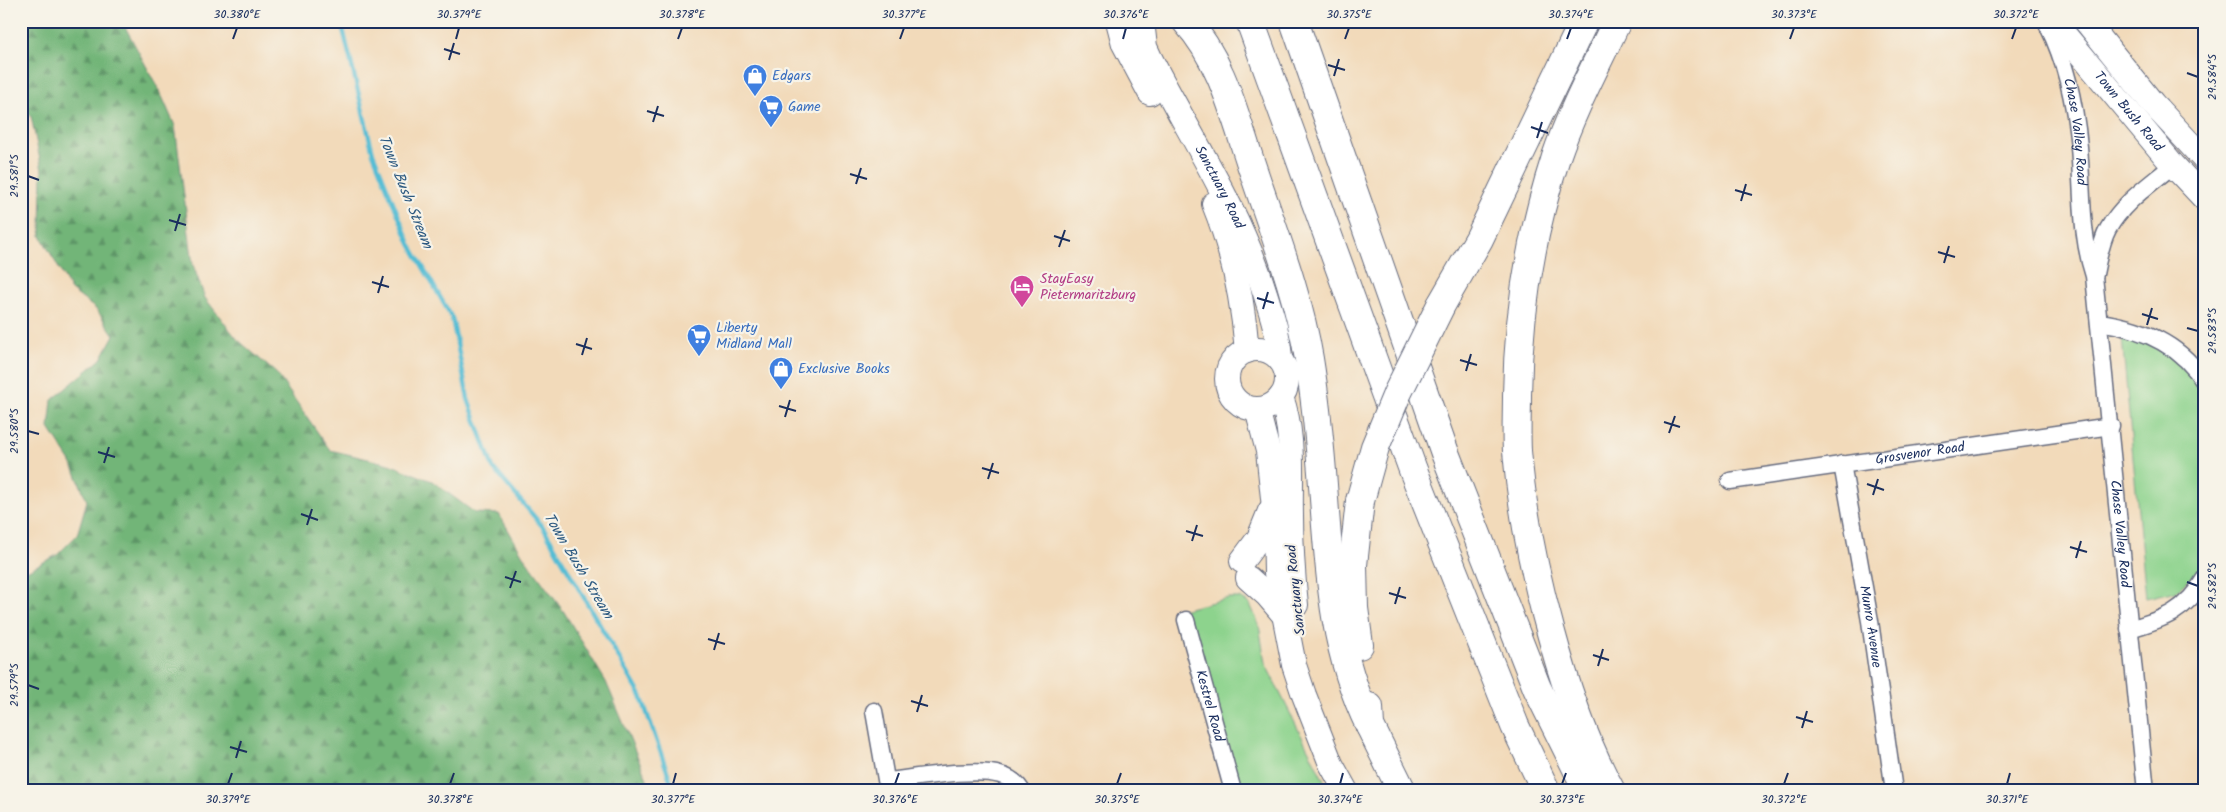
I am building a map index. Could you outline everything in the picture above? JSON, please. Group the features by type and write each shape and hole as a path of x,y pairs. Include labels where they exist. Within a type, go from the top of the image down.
{"highway":[{"path":"1186,21 1203,42 1215,64 1239,126 1297,308 1309,358 1322,471 1331,592 1351,677 1359,702 1402,791"},
{"path":"1250,21 1413,470 1515,726 1546,791"},
{"path":"1294,21 1445,453 1537,688 1588,791"},
{"path":"1370,726 1354,608 1353,565 1360,501 1374,446 1397,394 1441,305 1479,239 1584,21"},
{"path":"1611,791 1581,730 1558,659 1535,572 1522,505 1517,449 1517,412 1518,351 1524,296 1529,262 1543,206 1556,157 1567,129 1617,21"}],"street":[{"name":"Sanctuary Road","path":"1118,21 1124,44 1139,73 1203,180 1222,222 1233,258 1243,318 1246,351"},
{"name":"Sanctuary Road","path":"1142,21 1145,47 1150,58 1222,191 1248,244 1273,315 1279,342 1280,360"},
{"name":"Chase Valley Road","path":"2046,21 2061,54 2068,76 2079,148 2083,222 2086,246 2094,276 2111,426 2146,791"},
{"name":"Town Bush Road","path":"2052,21 2173,165 2205,199"},
{"name":"Town Bush Road","path":"2086,21 2153,104 2205,160"},
{"path":"2153,104 2172,140 2173,165 2205,165"},
{"name":"Chase Valley Road","path":"2094,276 2104,238 2114,220 2130,201 2173,165"},
{"path":"2099,322 2120,325 2154,338 2184,356 2205,383"},
{"path":"1264,350 1280,360 1287,378 1281,397 1273,404 1257,408 1246,406 1236,400 1228,383 1231,364 1240,354 1246,351 1264,350"},
{"name":"Sanctuary Road","path":"1281,397 1287,412 1290,444 1291,550 1298,620 1301,644 1311,685 1316,723"},
{"name":"Sanctuary Road","path":"1257,408 1268,451 1272,505 1275,517 1276,573 1299,682 1331,764 1346,791"},
{"name":"Grosvenor Road","path":"1730,481 2111,426"},
{"name":"Munro Avenue","path":"1842,464 1870,620 1894,791"},
{"path":"1272,505 1245,570 1286,616"},
{"path":"2130,629 2158,621 2173,614 2198,590 2205,578"},
{"name":"Kestrel Road","path":"1186,620 1233,791"},
{"path":"874,711 888,786 979,772 1000,775 1010,779 1022,791"}],"green space":[{"path":"21,21 122,21 160,92 175,126 193,265 205,298 237,339 277,374 330,450 389,464 432,481 475,513 499,514 524,557 564,612 606,682 652,791 21,791 21,574 57,555 77,535 87,501 71,462 49,428 52,400 101,359 114,335 96,309 71,290 41,236 42,170 31,116 21,105"},
{"path":"2122,338 2143,341 2163,352 2187,372 2205,397 2205,564 2202,569 2176,591 2146,598"},
{"path":"1229,598 1240,598 1250,604 1259,625 1265,663 1329,791 1237,791 1181,610"}],"waterway":[{"name":"Town Bush Stream","path":"341,21 373,153 410,244 452,318 468,399 493,468 543,527 641,696 674,791"}],"place":[{"name":"Edgars","path":"755,97"},
{"name":"Game","path":"771,128"},
{"name":"StayEasy Pietermaritzburg","path":"1022,308"},
{"name":"Liberty Midland Mall","path":"699,357"},
{"name":"Exclusive Books","path":"781,390"}]}
